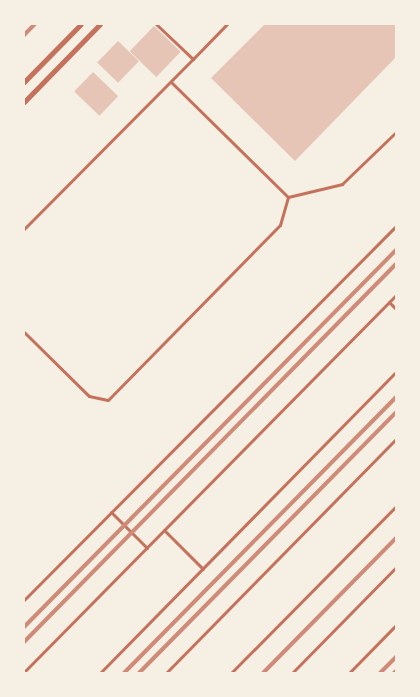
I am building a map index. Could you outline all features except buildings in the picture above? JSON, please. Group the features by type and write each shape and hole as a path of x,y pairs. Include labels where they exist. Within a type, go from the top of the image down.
{"street":[{"path":"24,82 81,24"},
{"path":"24,102 100,24"}],"lane":[{"path":"156,24 193,59"},
{"path":"24,229 227,24"},
{"path":"171,82 288,197"},
{"path":"288,197 342,184 396,132"},
{"path":"24,332 89,396 108,400 280,225 288,197"},
{"path":"24,600 396,226"},
{"path":"24,672 396,295"},
{"path":"389,302 396,309"},
{"path":"100,673 396,372"},
{"path":"166,673 396,439"},
{"path":"231,673 396,506"},
{"path":"111,512 147,548"},
{"path":"164,530 203,569"},
{"path":"292,673 396,568"},
{"path":"349,673 396,625"}],"railway":[{"path":"24,35 35,24"},
{"path":"24,627 396,250"},
{"path":"24,642 396,264"},
{"path":"124,673 396,397"},
{"path":"139,673 396,412"},
{"path":"263,673 396,538"},
{"path":"380,673 396,657"}]}
